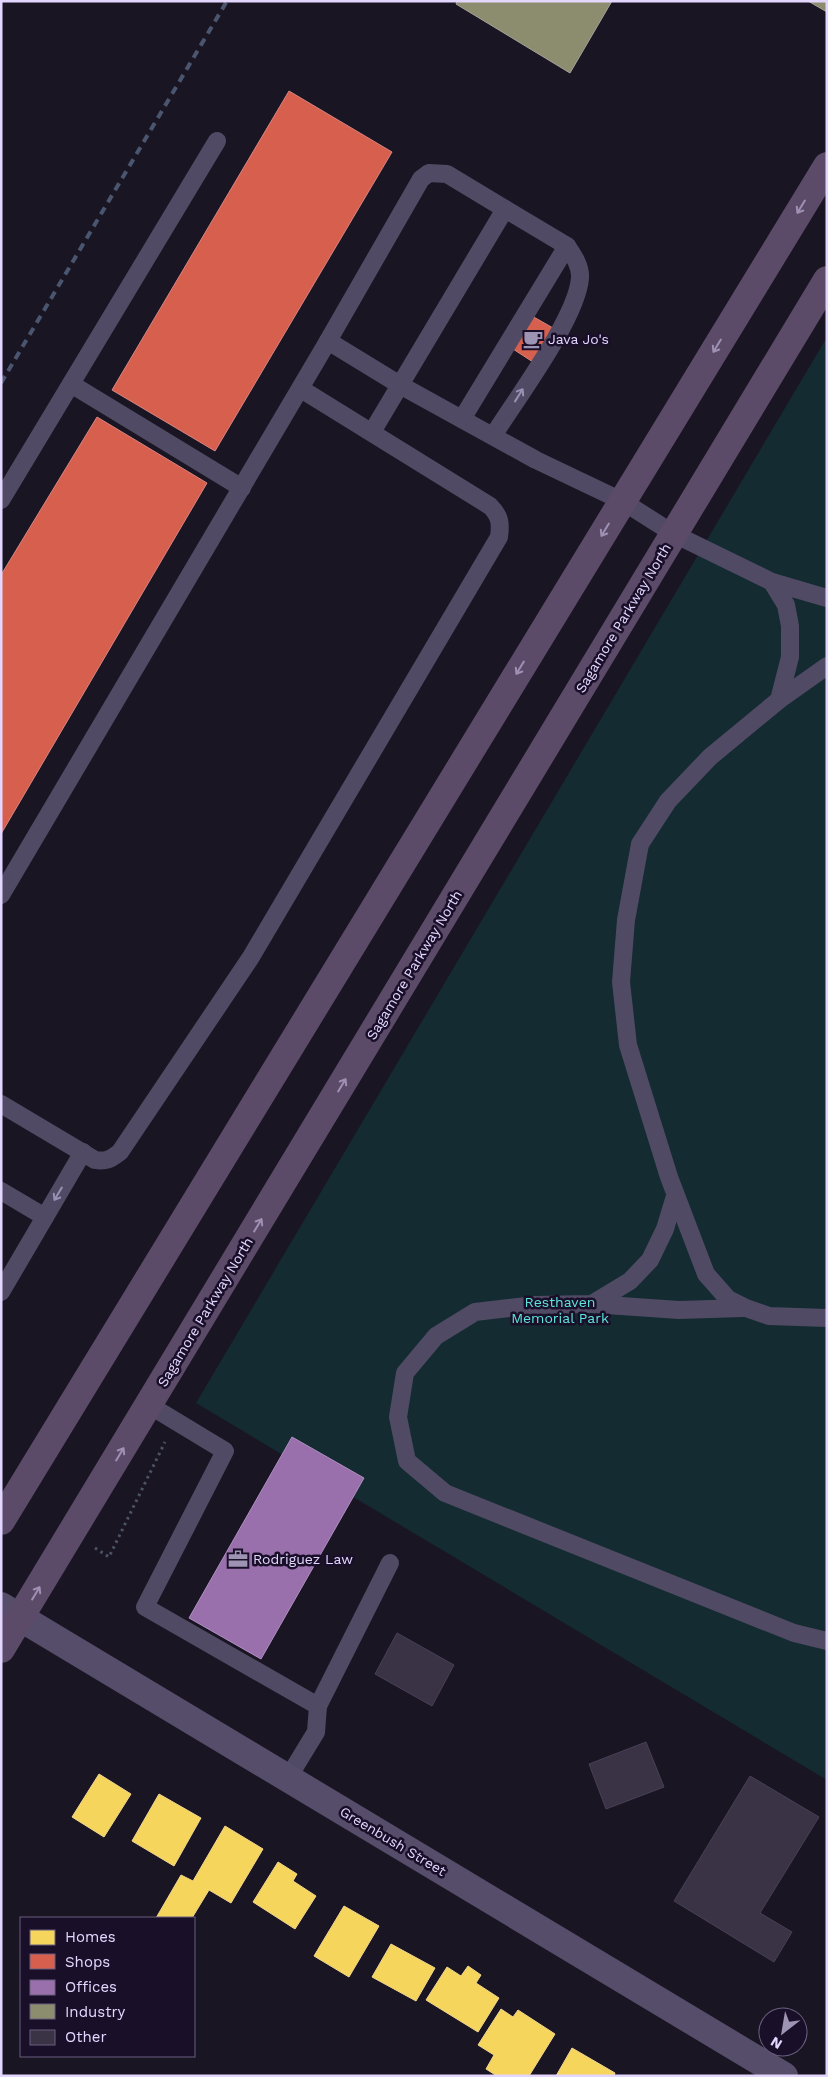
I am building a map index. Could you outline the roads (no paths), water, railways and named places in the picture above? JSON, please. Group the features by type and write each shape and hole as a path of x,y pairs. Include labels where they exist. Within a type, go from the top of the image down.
{"main road":[{"path":"1,1521 827,166"},
{"name":"Sagamore Parkway North","path":"1,1649 11,1612 149,1405 827,280"},
{"name":"Greenbush Street","path":"11,1612 784,2076"}],"lane":[{"path":"1,500 217,141"},
{"path":"1,895 301,388 421,179 429,173 447,174 567,246 576,258 580,276 575,301 559,331 493,436"},
{"path":"372,432 505,209"},
{"path":"462,419 567,246"},
{"path":"328,341 400,385 536,460 622,501 674,534 772,582 827,598"},
{"path":"71,384 242,488"},
{"path":"1,1104 95,1160 104,1161 111,1159 120,1152 252,957 499,537 501,524 498,514 490,506 301,388"},
{"path":"772,582 786,605 790,626 790,657 779,700"},
{"path":"827,666 779,700 710,757 668,801 640,844 626,920 621,982 628,1044 675,1196 706,1274 728,1299 746,1308 769,1316 827,1318"},
{"path":"1,1292 83,1152"},
{"path":"1,1191 45,1217"},
{"path":"592,1304 630,1280 650,1260 665,1229 675,1196"},
{"path":"746,1308 679,1310 592,1304 535,1305 476,1312 436,1336 405,1373 398,1417 407,1461 445,1493 794,1633 827,1641"},
{"path":"149,1405 225,1451 145,1607 318,1706"},
{"path":"288,1778 316,1732 318,1706 390,1563"}],"railway":[{"path":"1,383 227,1"}],"place":[{"name":"Java Jo's","path":"533,339"},
{"name":"Rodriguez Law","path":"238,1559"}],"park label":[{"name":"Resthaven Memorial Park","path":"560,1310"}]}
